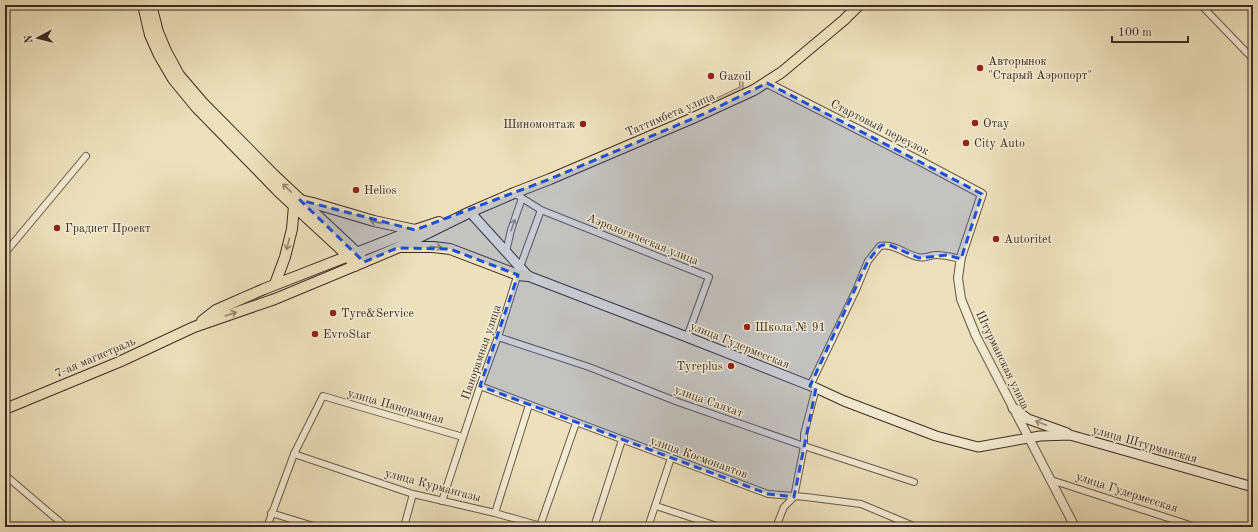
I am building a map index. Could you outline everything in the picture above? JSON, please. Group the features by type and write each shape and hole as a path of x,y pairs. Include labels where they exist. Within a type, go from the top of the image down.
{"main road":[{"path":"143,5 150,35 159,55 173,79 196,108 279,192 297,203 313,203 374,221 415,230"},
{"path":"151,5 158,32 179,75 202,102 274,176 297,203 352,254 359,264"},
{"name":"Таттимбета улица","path":"470,212 518,195 550,179 706,113 754,90 767,83 844,20 859,5"},
{"path":"275,284 285,257 297,203"},
{"path":"194,327 216,310 275,284 415,230 470,212"},
{"path":"194,327 275,299 359,264 397,248 470,212"},
{"name":"улица Гудермесская","path":"470,212 506,252 522,273 936,436 978,447 1028,438"},
{"path":"397,248 433,247 450,249 522,273"},
{"name":"7-ая магистраль","path":"5,409 119,362 194,327"},
{"path":"1013,408 1028,418 1072,435"},
{"name":"улица Штурманская","path":"1028,438 1072,435 1253,487"}],"street":[{"path":"1205,6 1253,59"},
{"name":"Стартовый переулок","path":"767,83 982,194"},
{"path":"5,253 86,156"},
{"name":"Штурманская улица","path":"982,194 961,259 958,278 961,299 976,336 1075,527"},
{"path":"506,252 518,195"},
{"name":"Аэрологическая улица","path":"518,195 541,210 709,277 687,337"},
{"name":"Панорамная улица","path":"442,500 480,386 522,273 541,210"},
{"path":"776,527 784,507 794,497 813,387 868,261 880,246 887,244 919,258 934,255 947,255 961,259"},
{"name":"улица Саяхат","path":"498,338 589,367 678,402 804,446 914,482"},
{"name":"улица Космонавтов","path":"480,386 768,494 861,504 916,527"},
{"name":"улица Панорамная","path":"294,454 323,396 463,437"},
{"path":"495,513 529,405"},
{"path":"542,526 576,423"},
{"path":"594,527 622,440"},
{"path":"267,527 294,454"},
{"name":"улица Курмангазы","path":"294,454 413,494 495,513 542,526"},
{"path":"648,527 671,458"},
{"path":"5,476 66,527"},
{"name":"улица Гудермесская","path":"1051,480 1196,527"},
{"path":"404,527 413,494"},
{"path":"656,506 720,527"},
{"path":"271,513 317,527"}],"highlighted area":[{"path":"767,83 982,194 961,259 947,255 919,258 887,244 880,246 868,261 810,386 816,388 794,497 768,494 480,386 518,275 450,249 397,248 364,262 300,200 415,230 550,179 706,113"}],"shaded area":[{"path":"741,76 743,90 708,106 706,103 740,87 739,78"}],"place":[{"name":"Авторынок \"Старый Аэропорт\"","path":"980,68"},
{"name":"Gazoil","path":"711,76"},
{"name":"Отау","path":"975,123"},
{"name":"Шиномонтаж","path":"583,124"},
{"name":"City Auto","path":"966,143"},
{"name":"Helios","path":"356,190"},
{"name":"Градиет Проект","path":"57,228"},
{"name":"Autoritet","path":"996,239"},
{"name":"Tyre&Service","path":"333,313"},
{"name":"Школа № 91","path":"747,327"},
{"name":"EvroStar","path":"315,334"},
{"name":"Tyreplus","path":"731,366"}]}
